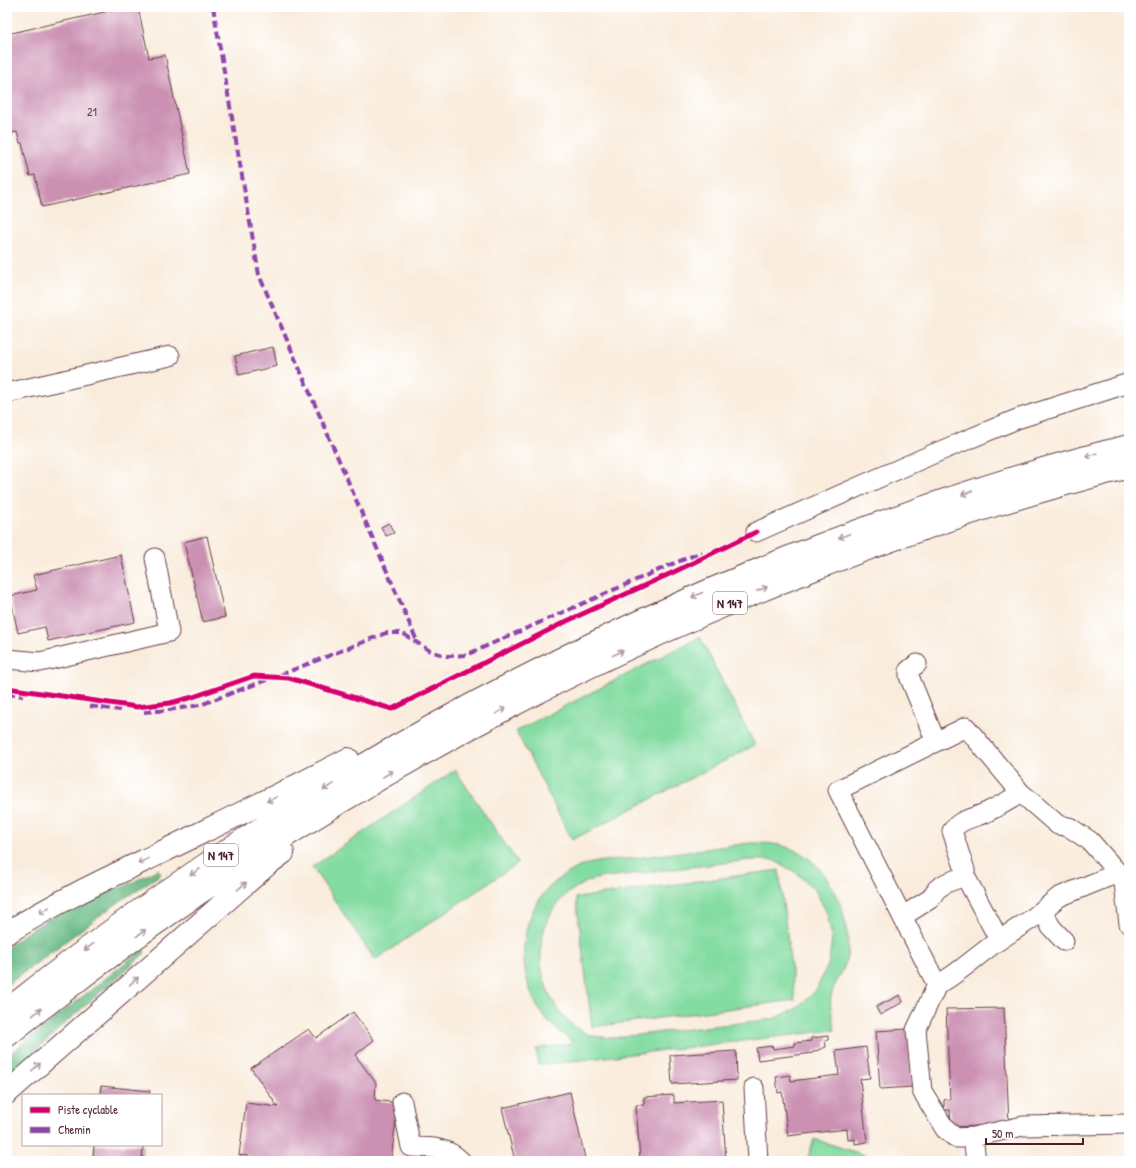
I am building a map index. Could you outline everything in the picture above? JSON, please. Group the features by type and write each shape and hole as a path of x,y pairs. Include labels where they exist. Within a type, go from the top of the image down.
{"highway":[{"name":"N 147","path":"7,1010 55,972 159,896 310,798 446,718 531,673 622,629 732,579 876,524 964,494 1095,454 1129,446"},
{"name":"N 147","path":"7,1036 66,989 172,910 286,835 354,793 514,703 619,652 737,599 870,547 999,504 1129,467"},
{"path":"7,933 38,913 79,892 283,793 421,721 446,718"},
{"path":"7,1093 268,864 333,816 354,793"}],"lane":[{"path":"7,393 170,356"},
{"path":"756,532 1017,419 1129,383"},
{"path":"7,659 40,662 169,632 155,558"},
{"path":"917,664 908,670 909,676 936,742"},
{"path":"937,985 838,790 966,727 1021,793 1058,825 1069,827 1090,841 1118,873 1124,883 1129,924"},
{"path":"1000,939 991,926 965,876 965,870 952,831 955,825 986,813 1021,793"},
{"path":"1118,873 1059,897 1043,911 978,954 955,976 937,985 916,1030 922,1091 945,1129 956,1138 973,1137 1023,1126 1129,1124"},
{"path":"903,916 930,899 937,889 946,883 965,876"},
{"path":"1043,911 1051,927 1064,941"},
{"path":"754,1088 758,1161"},
{"path":"402,1102 411,1147 438,1148 448,1151 462,1161"},
{"path":"973,1137 976,1161"}],"green space":[{"path":"700,637 755,745 572,840 516,731"},
{"path":"455,770 518,863 375,960 312,867"},
{"path":"750,843 764,843 782,846 800,853 813,862 824,873 839,902 847,932 848,947 844,968 831,996 831,1009 835,1030 539,1065 536,1049 573,1043 549,1021 537,1006 525,970 524,951 526,932 531,915 540,899 552,885 578,867 595,862","holes":["750,860 773,860 797,873 815,890 827,913 832,939 828,965 816,990 798,1008 773,1019 612,1038 585,1033 570,1023 558,1010 549,994 544,977 541,960 542,942 546,924 554,908 573,889 598,878"]},
{"path":"158,869 161,874 113,906 7,985 7,948 18,939 45,921 74,906 116,887 122,888"},
{"path":"779,870 795,1000 592,1027 576,898"},
{"path":"143,949 145,953 62,1026 7,1078 7,1056"},
{"path":"814,1139 880,1160 880,1161 807,1161"}],"building":[{"path":"127,7 138,7 149,58 165,55 190,174 42,207 35,175 30,176 22,143 20,143 17,132 7,134 7,91 10,90 7,76 7,34"},
{"path":"273,347 277,366 239,375 235,356"},
{"path":"389,523 394,533 386,536 381,527"},
{"path":"207,536 225,617 203,622 184,542"},
{"path":"121,555 135,622 48,641 45,627 18,633 10,596 37,590 33,575"},
{"path":"900,995 903,1002 880,1015 876,1007"},
{"path":"1004,1008 1009,1125 951,1127 950,1110 944,1110 944,1100 950,1099 946,1009"},
{"path":"353,1012 374,1040 355,1055 376,1083 375,1100 398,1103 391,1161 248,1161 248,1156 239,1155 246,1103 278,1107 251,1068 309,1029 316,1038"},
{"path":"908,1029 912,1087 880,1089 876,1031"},
{"path":"828,1036 828,1040 825,1041 826,1047 813,1053 758,1060 756,1048 772,1046 773,1049 795,1046 795,1043 811,1041 811,1038"},
{"path":"866,1047 870,1078 860,1079 867,1142 855,1144 855,1139 848,1140 847,1129 788,1136 782,1092 778,1093 776,1077 790,1075 791,1081 839,1075 836,1051"},
{"path":"736,1051 737,1080 672,1084 670,1055"},
{"path":"101,1086 150,1091 149,1094 100,1094"},
{"path":"570,1092 585,1158 582,1158 583,1161 515,1161 502,1108"},
{"path":"674,1095 674,1103 722,1100 726,1161 640,1161 636,1105 644,1105 644,1097"},
{"path":"94,1146 143,1146 142,1161 115,1161 93,1158"}],"marked path":[{"path":"213,7 259,275 417,641"},
{"path":"280,675 386,633 402,633 430,651 447,656 466,655 702,552"},
{"path":"144,712 200,705 269,679"},
{"path":"7,694 23,696"},
{"path":"90,706 120,710"}],"cycle path":[{"path":"7,688 137,707 170,703 193,697 254,676 289,678 392,709 567,621 676,571 756,532"}]}
